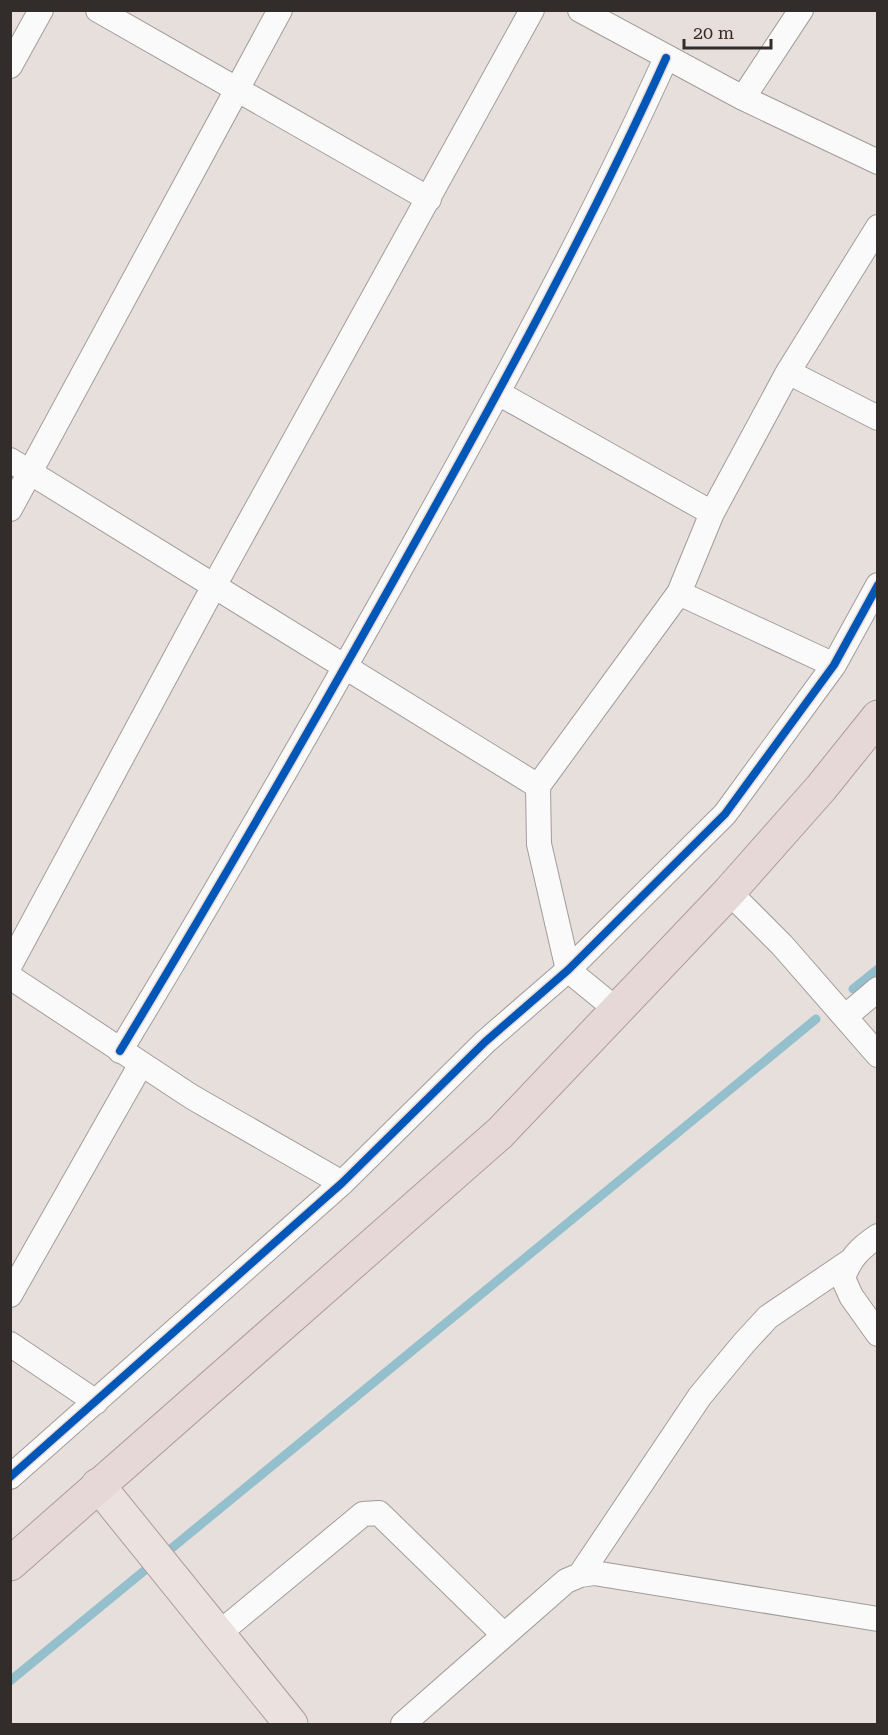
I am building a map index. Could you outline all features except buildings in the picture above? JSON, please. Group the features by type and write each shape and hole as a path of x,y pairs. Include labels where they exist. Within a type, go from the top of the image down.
{"highway":[{"path":"10,1564 500,1133 729,892 821,788 878,717"}],"main road":[{"path":"98,1485 140,1534 217,1635 291,1725"}],"street":[{"path":"10,66 41,10"},
{"path":"98,10 429,199"},
{"path":"10,509 21,466 280,10"},
{"path":"10,965 214,586 532,10"},
{"path":"580,10 743,98 878,162"},
{"path":"743,98 801,10"},
{"path":"120,1051 346,667 498,393 608,185 666,58"},
{"path":"617,1010 568,970 539,844 538,786 679,593 712,513 788,372 878,227"},
{"path":"788,372 878,418"},
{"path":"498,393 712,513"},
{"path":"21,466 538,786"},
{"path":"10,1477 342,1183 485,1042 568,970 726,814 834,665 878,585"},
{"path":"679,593 834,665"},
{"path":"729,892 782,945 878,1055"},
{"path":"10,977 120,1051 342,1183"},
{"path":"845,1017 878,988"},
{"path":"10,1295 141,1064"},
{"path":"878,1236 860,1248 849,1262 843,1278 850,1296 878,1334"},
{"path":"579,1575 700,1396 744,1343 768,1317 849,1262"},
{"path":"10,1344 96,1402"},
{"path":"217,1635 363,1514 371,1512 379,1513 504,1635"},
{"path":"403,1725 566,1581 579,1575 594,1573 878,1619"}],"waterway":[{"path":"853,989 878,969"},
{"path":"10,1681 816,1019"}],"cycle path":[{"path":"120,1051 274,791 455,470 580,237 666,58"},
{"path":"10,1477 342,1183 485,1042 568,970 725,814 834,665 878,585"}]}
